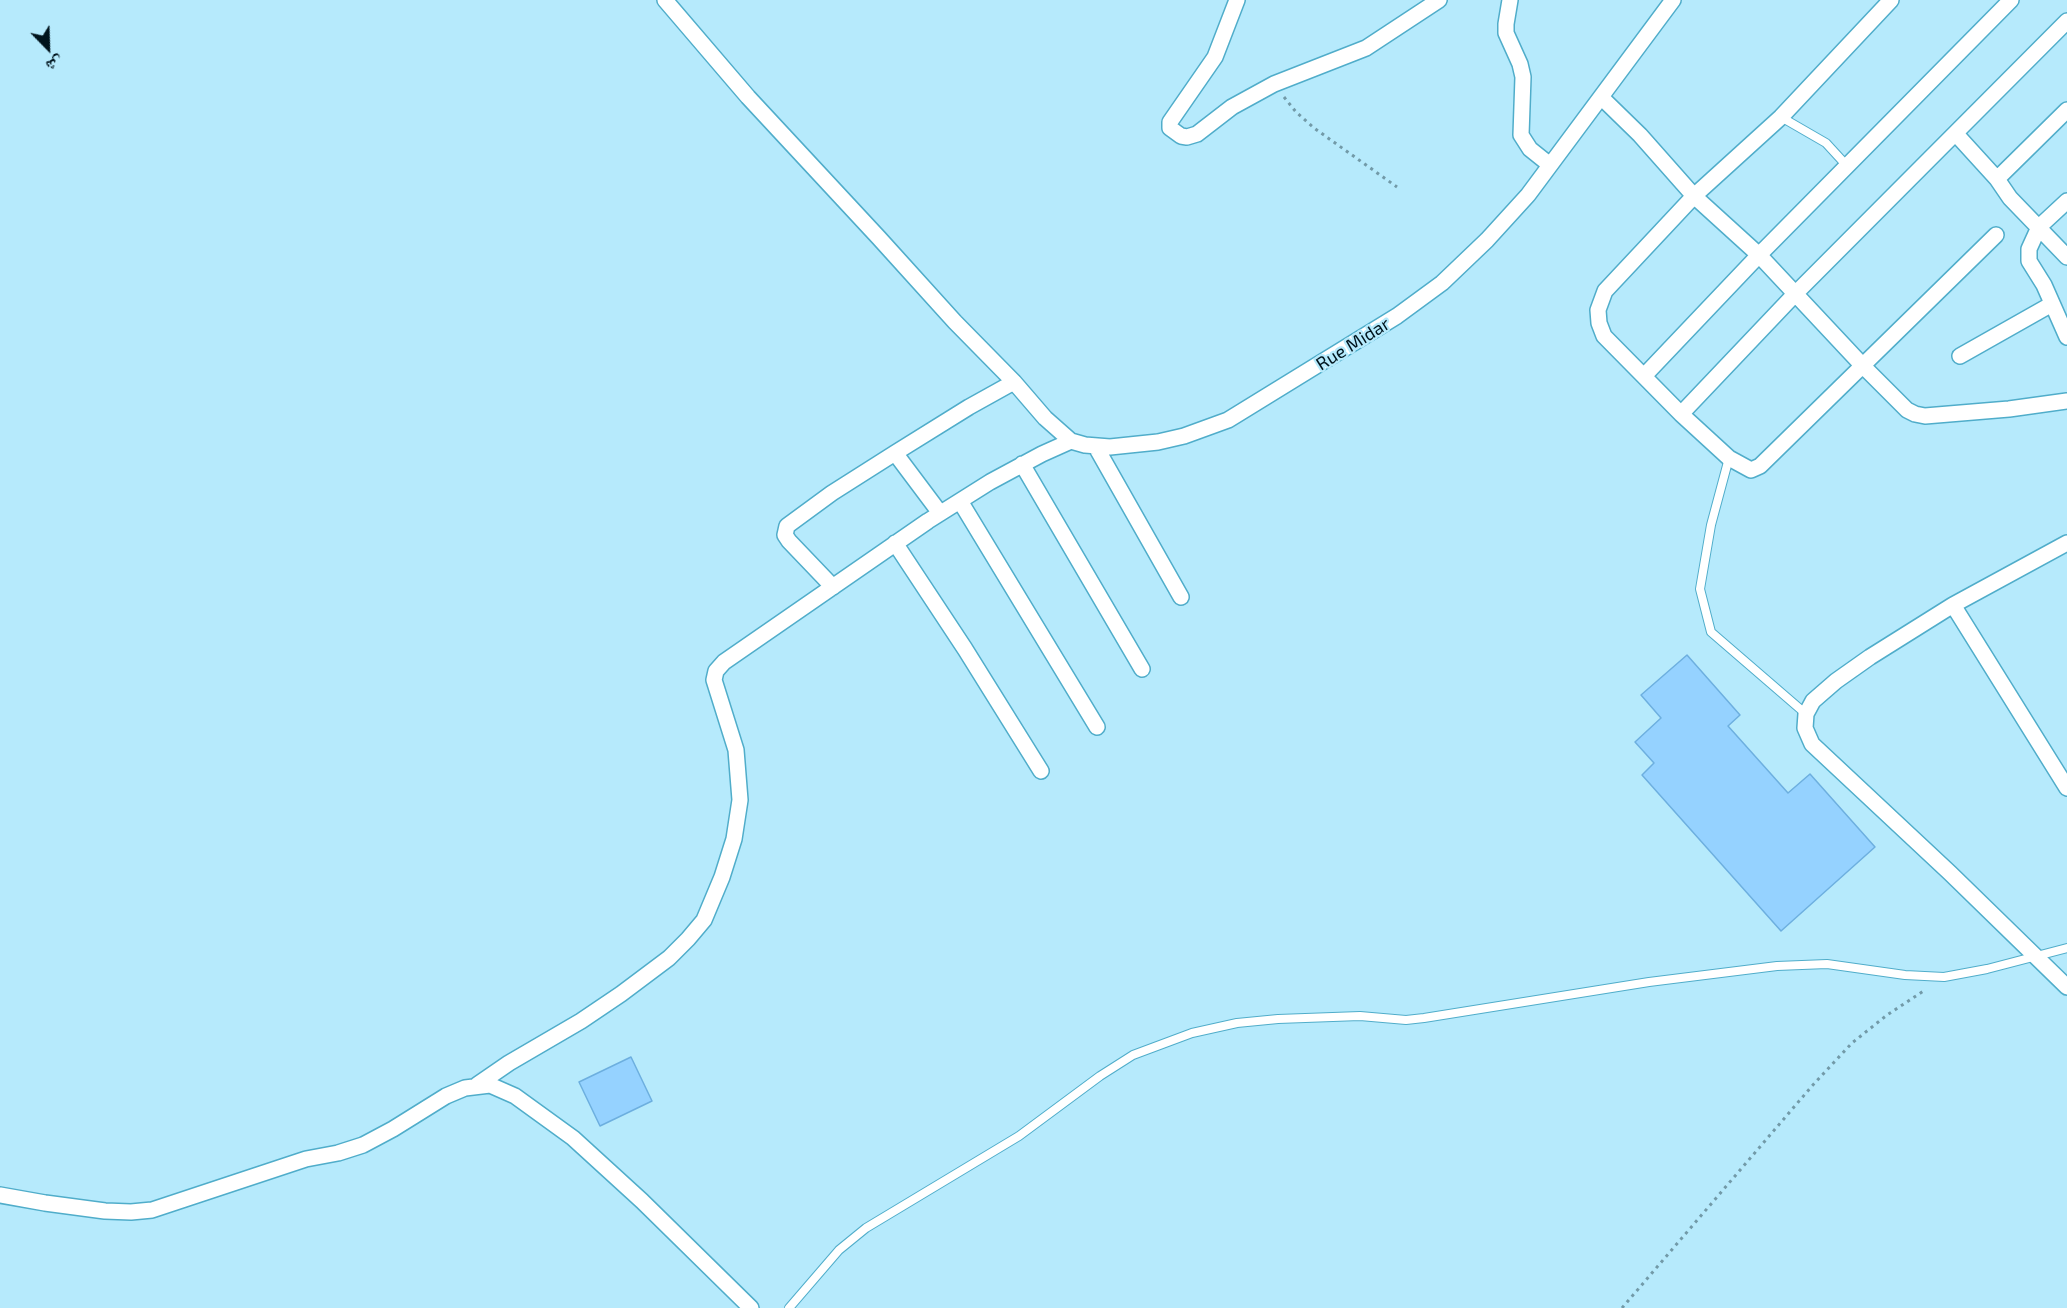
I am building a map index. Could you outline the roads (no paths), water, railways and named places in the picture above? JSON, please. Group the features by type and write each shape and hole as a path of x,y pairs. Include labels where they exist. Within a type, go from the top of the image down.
{"street":[{"name":"Rue Midar","path":"665,0 748,97 1045,418 1071,441 1095,447 1158,442 1184,436 1228,420 1397,316 1442,283 1487,240 1528,195 1673,0"},
{"path":"1237,0 1215,57 1170,122 1170,128 1181,136 1197,134 1232,107 1274,84 1366,48 1439,0"},
{"path":"1510,0 1506,33 1520,64 1522,77 1521,135 1530,149 1550,165"},
{"path":"1891,0 1781,117 1694,196 1605,291 1598,310 1599,323 1604,336 1681,414 1729,458 1751,470 1760,466 1996,235"},
{"path":"1644,376 1759,255 2011,0"},
{"path":"1681,414 1796,294 2067,21"},
{"path":"1601,97 1640,135 1694,196 1759,255 1898,402 1915,414 1925,416 2009,409 2067,401"},
{"path":"1996,179 2067,110"},
{"path":"1956,134 2010,198 2067,257"},
{"path":"2066,203 2039,228 2029,249 2029,261 2059,309 2067,337"},
{"path":"1960,356 2059,309"},
{"path":"833,587 789,541 785,535 785,529 832,493 969,407 1014,382"},
{"path":"0,1195 105,1210 131,1212 152,1210 306,1159 338,1153 363,1145 446,1096 477,1085 621,994 669,958 704,920 722,877 734,839 740,800 736,750 716,690 715,675 724,662 940,513 1022,464 1071,441"},
{"path":"1095,447 1181,597"},
{"path":"895,453 940,513"},
{"path":"1022,464 1142,669"},
{"path":"960,501 1097,727"},
{"path":"895,543 1041,771"},
{"path":"2067,543 1953,605 1836,681 1813,701 1806,714 1805,728 1812,744 2067,987"},
{"path":"1953,605 2067,788"},
{"path":"477,1085 490,1085 515,1096 573,1138 642,1201 751,1308"}],"lane":[{"path":"1781,117 1826,143 1848,167"},
{"path":"1729,458 1711,525 1700,589 1711,632 1806,714"},
{"path":"789,1308 839,1250 866,1228 1019,1136 1132,1055 1192,1033 1237,1023 1278,1019 1360,1016 1406,1020 1424,1018 1649,982 1778,966 1827,964 1905,975 1944,977 1987,969 2067,948"}]}
